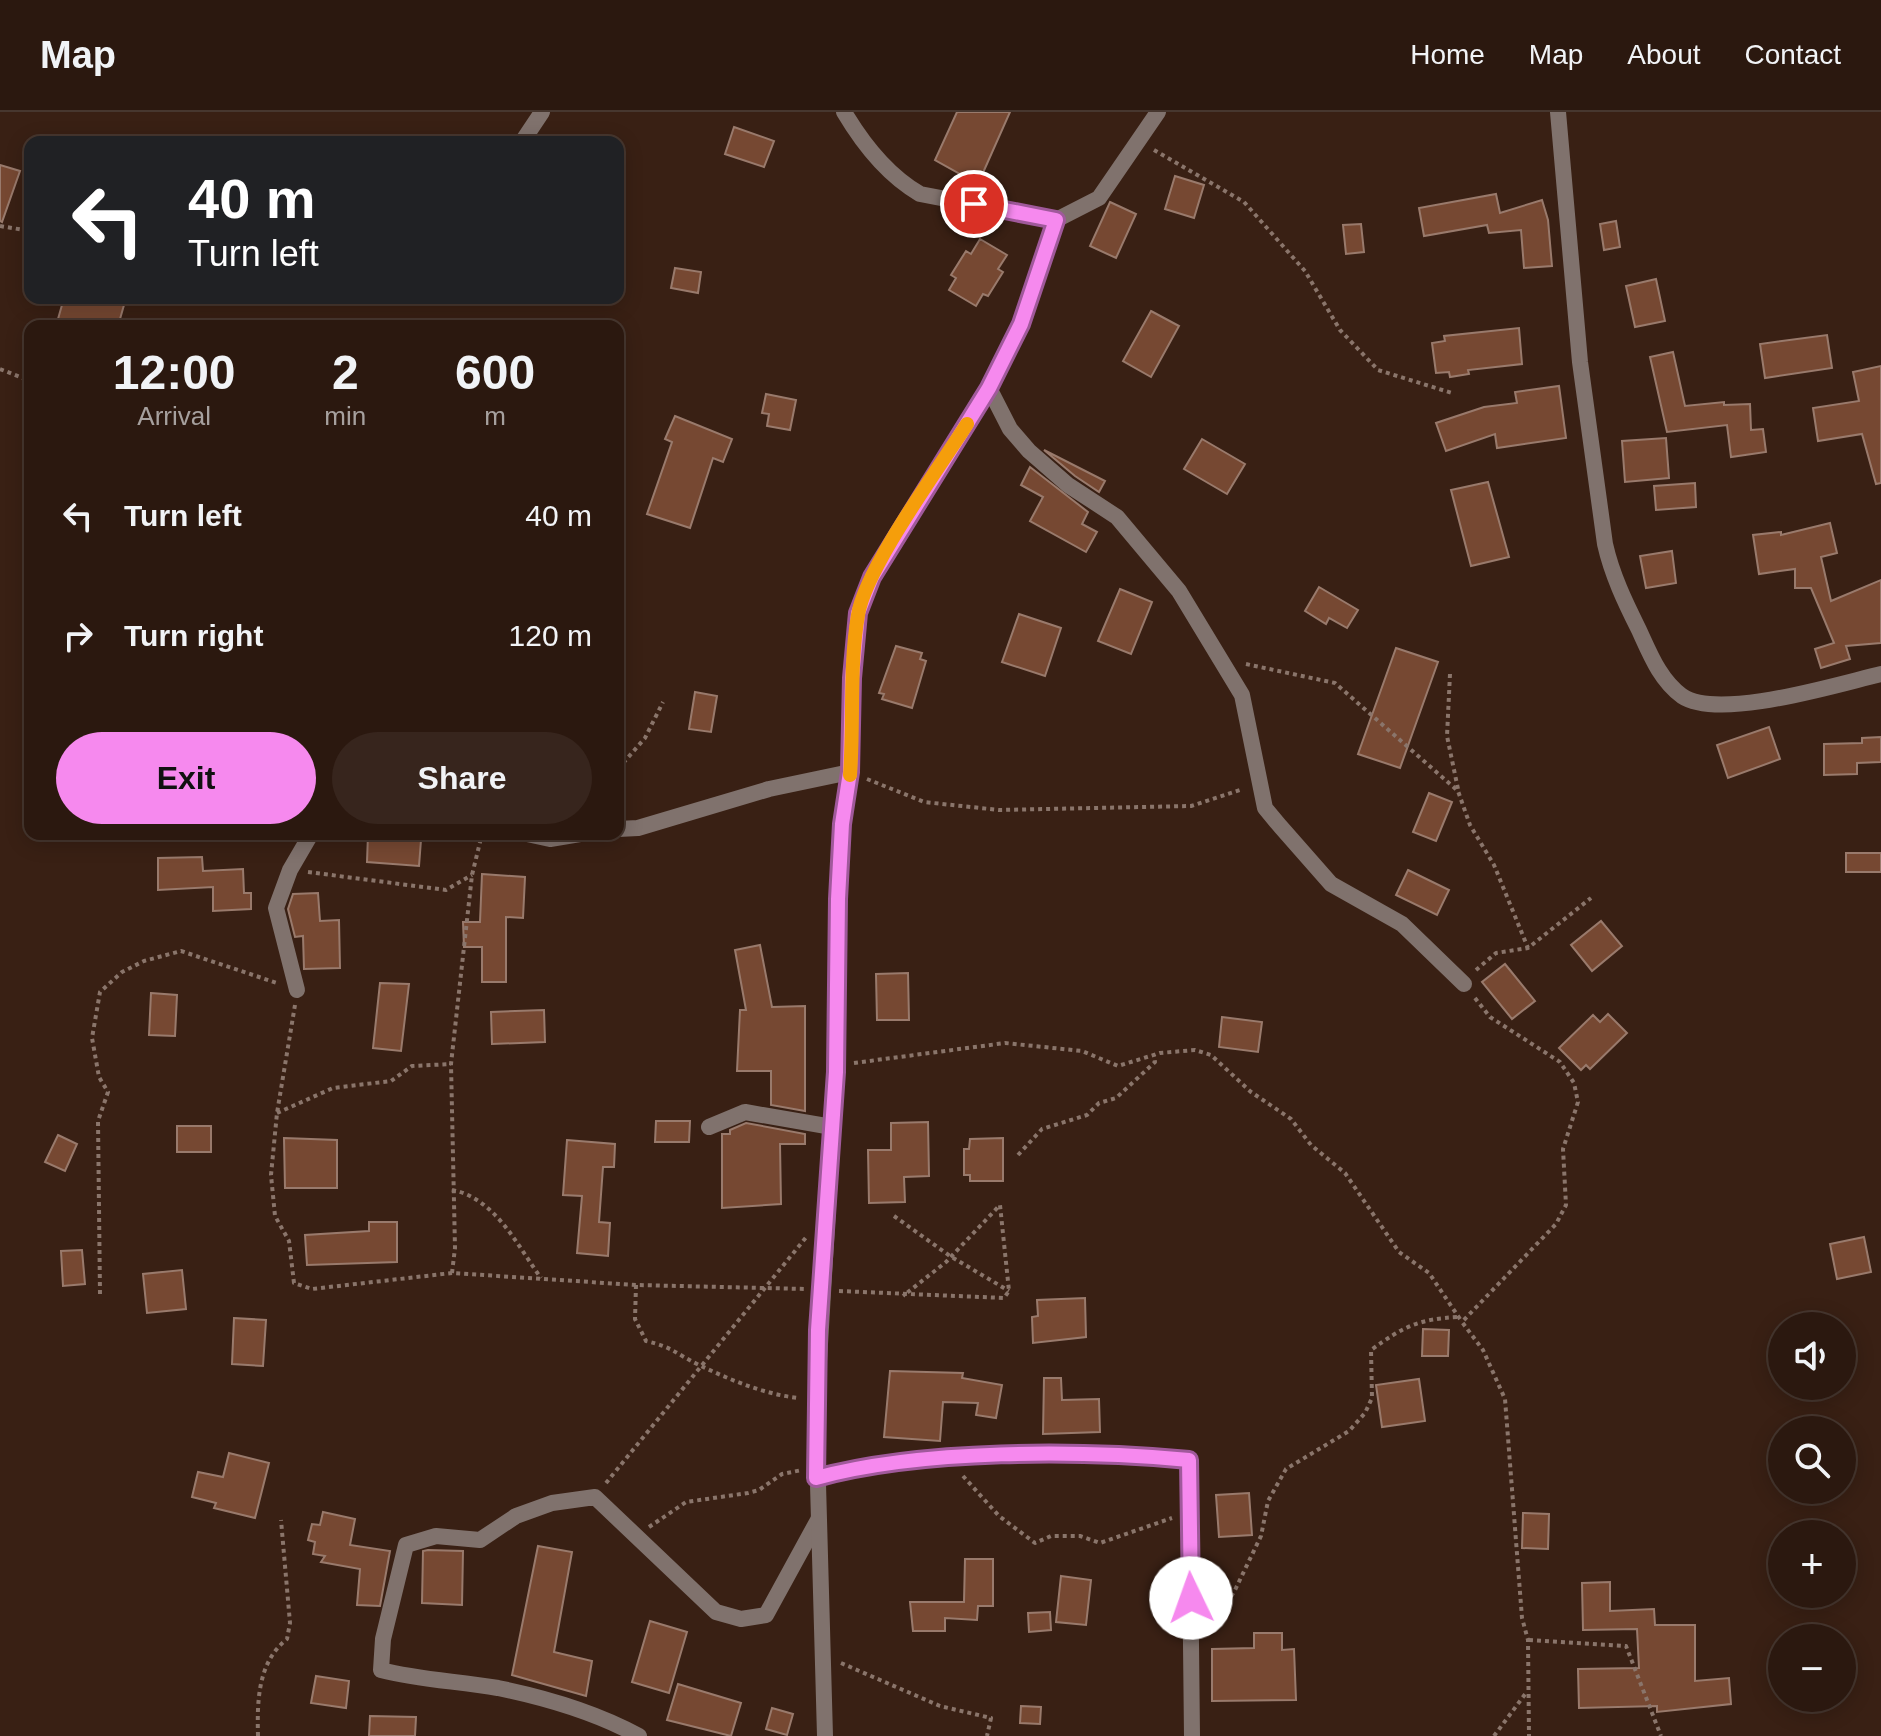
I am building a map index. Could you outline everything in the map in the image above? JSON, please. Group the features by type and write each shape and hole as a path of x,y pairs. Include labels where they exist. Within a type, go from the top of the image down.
{"street":[{"path":"526,136 542,112"},
{"path":"844,112 879,160 901,183 920,194 1056,220 1099,198 1158,112"},
{"path":"1558,112 1580,362 1601,520 1611,571 1651,656 1668,683 1685,698 1700,703 1777,699 1881,674"},
{"path":"825,1736 816,1399 836,1061 842,824 850,772 852,678 858,613 872,577 989,388 1021,324 1056,220"},
{"path":"989,388 1010,429 1029,451 1068,485 1117,517 1150,552 1179,591 1242,695 1265,808 1331,884 1402,924 1464,984"},
{"path":"624,828 665,821 769,789 850,772"},
{"path":"297,990 276,908 290,870 308,840"},
{"path":"709,1127 745,1112 832,1127"},
{"path":"816,1474 950,1458 1075,1455 1189,1460 1192,1736"},
{"path":"639,1736 577,1708 496,1688 410,1677 381,1670 383,1639 406,1545 436,1536 480,1540 516,1516 552,1503 595,1497 716,1612 741,1619 766,1615 819,1519"}],"path":[{"path":"1138,141 1244,202 1305,271 1340,330 1378,370 1452,393"},
{"path":"0,226 24,230"},
{"path":"0,369 24,379"},
{"path":"1223,662 1267,666 1335,683 1458,791"},
{"path":"1450,674 1447,736 1458,791 1470,825 1494,865 1528,948"},
{"path":"624,762 645,738 663,702"},
{"path":"850,772 924,802 999,810 1191,806 1259,783"},
{"path":"452,1273 455,1248 451,1064 472,875 481,840"},
{"path":"290,870 446,890 472,875"},
{"path":"1462,1322 1556,1224 1566,1205 1563,1149 1578,1102 1574,1083 1560,1062 1490,1017 1464,984 1496,953 1528,948 1591,898"},
{"path":"100,1294 98,1121 108,1092 99,1077 92,1038 100,992 122,972 144,961 181,951 297,990 277,1113 271,1175 275,1216 289,1241 294,1283 312,1289 452,1273 636,1285 822,1289 903,1296 1004,1298 1009,1291 1000,1205 950,1256 903,1296"},
{"path":"836,1061 860,1064 1005,1043 1082,1051 1118,1066 1154,1055 1195,1050 1211,1055 1251,1092 1291,1119 1311,1145 1345,1173 1399,1252 1429,1273 1483,1350 1505,1399 1522,1618 1528,1640 1529,1736"},
{"path":"1018,1155 1042,1129 1087,1115 1099,1103 1116,1098 1155,1062 1154,1055"},
{"path":"277,1113 333,1088 391,1081 412,1066 451,1064"},
{"path":"452,1190 473,1194 487,1207 542,1279"},
{"path":"595,1497 828,1211"},
{"path":"894,1216 950,1256 1009,1291"},
{"path":"636,1285 635,1319 646,1341 676,1349 703,1367 757,1389 816,1399"},
{"path":"1192,1627 1226,1605 1235,1590 1261,1536 1268,1501 1286,1469 1349,1431 1365,1413 1372,1398 1371,1350 1405,1327 1427,1319 1458,1317"},
{"path":"950,1458 999,1516 1035,1543 1051,1536 1080,1536 1100,1543 1127,1536 1190,1509"},
{"path":"635,1535 686,1502 759,1490 782,1474 816,1474"},
{"path":"258,1736 257,1702 264,1673 272,1651 287,1639 290,1623 281,1520"},
{"path":"1528,1640 1626,1646 1661,1736"},
{"path":"823,1660 839,1662 940,1706 991,1718 987,1736"},
{"path":"1494,1736 1527,1691"}],"building":[{"path":"957,112 1010,112 978,184 935,160"},
{"path":"734,127 774,141 764,167 725,154"},
{"path":"0,165 20,171 2,222 0,221"},
{"path":"1175,176 1204,185 1194,218 1165,209"},
{"path":"1496,194 1500,213 1542,200 1548,220 1552,266 1524,268 1521,230 1489,233 1487,225 1424,236 1419,208"},
{"path":"1110,202 1136,214 1116,258 1090,246"},
{"path":"1616,221 1620,247 1604,250 1600,224"},
{"path":"1361,224 1364,252 1346,254 1343,225"},
{"path":"980,239 1007,255 998,269 1003,272 988,296 983,294 976,306 949,290 956,278 951,275 966,251 971,254"},
{"path":"675,268 701,272 698,293 671,288"},
{"path":"1656,279 1665,321 1635,327 1626,286"},
{"path":"62,304 124,304 120,320 58,320"},
{"path":"1151,311 1179,326 1151,377 1123,361"},
{"path":"1519,328 1522,364 1468,370 1469,374 1450,377 1449,372 1436,373 1432,343 1445,341 1444,336"},
{"path":"1827,335 1832,368 1765,378 1760,344"},
{"path":"1673,352 1685,406 1724,402 1724,405 1750,404 1751,430 1763,429 1766,452 1731,457 1727,425 1667,432 1650,357"},
{"path":"1881,366 1881,483 1876,484 1862,434 1818,441 1813,408 1859,401 1853,372"},
{"path":"1559,386 1566,438 1497,448 1495,434 1446,451 1436,423 1484,407 1517,403 1515,392"},
{"path":"766,394 796,400 790,430 767,426 769,414 762,413"},
{"path":"675,416 732,439 723,462 713,458 690,528 647,514 672,442 665,439"},
{"path":"1666,438 1669,478 1625,482 1622,441"},
{"path":"1202,439 1245,464 1227,494 1184,469"},
{"path":"1044,450 1105,481 1099,492 1075,476"},
{"path":"1030,467 1088,512 1082,524 1097,532 1086,552 1030,521 1043,497 1021,485"},
{"path":"1488,482 1509,557 1471,566 1451,490"},
{"path":"1695,483 1696,507 1656,510 1654,486"},
{"path":"1830,523 1837,553 1821,557 1831,601 1881,580 1881,643 1846,646 1850,659 1821,668 1815,649 1834,643 1811,588 1795,588 1795,569 1759,574 1753,535 1781,532 1781,535"},
{"path":"1672,551 1676,583 1646,588 1640,556"},
{"path":"1319,587 1358,610 1347,628 1329,618 1326,624 1305,611"},
{"path":"1120,589 1152,602 1131,654 1098,641"},
{"path":"1019,614 1061,628 1045,676 1002,662"},
{"path":"896,646 922,653 920,659 926,661 912,708 882,699 884,694 879,693"},
{"path":"1396,648 1438,662 1400,768 1358,754"},
{"path":"695,692 717,696 711,732 689,729"},
{"path":"1769,727 1780,759 1728,778 1717,745"},
{"path":"1881,737 1881,762 1857,763 1857,774 1824,775 1824,744 1862,743 1862,738"},
{"path":"1429,793 1452,802 1436,841 1413,832"},
{"path":"368,840 421,840 419,866 367,862"},
{"path":"1846,853 1881,853 1881,872 1846,872"},
{"path":"202,857 203,871 243,869 244,893 251,893 251,909 213,911 213,887 158,890 158,858"},
{"path":"1408,870 1449,890 1437,915 1396,895"},
{"path":"482,874 525,877 523,918 506,917 506,982 482,982 482,947 464,947 463,922 480,922"},
{"path":"318,893 320,921 339,920 340,968 304,969 303,936 295,937 288,909 293,894"},
{"path":"1601,921 1622,946 1592,971 1571,945"},
{"path":"760,945 772,1007 805,1006 805,1111 771,1105 771,1071 737,1071 740,1010 746,1010 735,950"},
{"path":"1505,964 1535,1001 1512,1019 1482,982"},
{"path":"908,973 909,1020 877,1020 876,974"},
{"path":"380,983 409,984 401,1051 373,1048"},
{"path":"151,993 177,995 175,1036 149,1035"},
{"path":"544,1010 545,1042 492,1044 491,1012"},
{"path":"1608,1014 1627,1033 1590,1069 1586,1065 1581,1070 1559,1048 1593,1015 1600,1022"},
{"path":"1222,1017 1262,1022 1258,1052 1219,1047"},
{"path":"656,1121 690,1121 689,1142 655,1142"},
{"path":"928,1122 929,1176 904,1177 905,1202 869,1203 868,1150 891,1150 891,1123"},
{"path":"746,1123 805,1134 805,1144 780,1144 781,1204 722,1208 722,1134 730,1134 730,1130"},
{"path":"177,1126 211,1126 211,1152 177,1152"},
{"path":"58,1135 77,1144 65,1171 45,1162"},
{"path":"284,1138 337,1140 337,1188 285,1188"},
{"path":"1003,1138 1003,1181 970,1181 970,1175 964,1175 964,1149 969,1149 970,1139"},
{"path":"567,1140 615,1144 614,1167 603,1167 599,1222 610,1223 608,1256 577,1253 582,1196 563,1195"},
{"path":"369,1222 397,1222 397,1262 307,1265 305,1235 369,1231"},
{"path":"1864,1237 1871,1272 1837,1279 1830,1244"},
{"path":"82,1250 85,1284 63,1286 61,1251"},
{"path":"182,1270 186,1309 147,1313 143,1274"},
{"path":"1085,1298 1086,1337 1033,1343 1032,1317 1038,1316 1037,1300"},
{"path":"234,1318 266,1320 263,1366 232,1364"},
{"path":"1423,1329 1449,1330 1448,1356 1422,1356"},
{"path":"890,1371 963,1373 962,1378 1002,1385 996,1418 976,1415 978,1403 943,1402 940,1441 884,1437"},
{"path":"1044,1378 1061,1378 1062,1400 1099,1399 1100,1432 1043,1434"},
{"path":"1419,1379 1425,1421 1382,1427 1376,1385"},
{"path":"229,1453 269,1463 255,1518 214,1508 216,1503 192,1497 198,1472 223,1477"},
{"path":"1249,1493 1252,1535 1219,1537 1216,1495"},
{"path":"323,1512 355,1519 350,1545 390,1551 380,1606 357,1605 360,1569 321,1562 325,1556 313,1554 315,1542 308,1540 312,1524 320,1525"},
{"path":"1523,1513 1549,1514 1548,1549 1522,1548"},
{"path":"538,1546 572,1552 554,1652 592,1661 586,1696 512,1675"},
{"path":"423,1551 463,1551 462,1605 422,1603"},
{"path":"965,1559 993,1559 993,1606 978,1606 977,1620 945,1618 945,1631 913,1631 910,1602 964,1602"},
{"path":"1061,1576 1091,1580 1086,1625 1056,1622"},
{"path":"1610,1582 1610,1611 1654,1609 1655,1625 1695,1625 1695,1681 1729,1678 1731,1704 1657,1712 1657,1706 1579,1708 1578,1669 1639,1668 1637,1629 1583,1630 1582,1583"},
{"path":"1050,1612 1051,1630 1029,1632 1028,1613"},
{"path":"650,1621 687,1632 669,1693 632,1682"},
{"path":"1254,1633 1282,1633 1282,1650 1294,1649 1296,1700 1212,1701 1212,1649 1254,1648"},
{"path":"316,1676 349,1681 346,1708 311,1703"},
{"path":"678,1684 741,1703 731,1736 667,1720"},
{"path":"1021,1706 1041,1707 1040,1724 1020,1723"},
{"path":"772,1708 793,1714 787,1735 766,1729"},
{"path":"370,1716 416,1717 415,1736 369,1736"}],"slow traffic":[{"path":"850,775 852,678 858,613 872,577 967,424"}],"route":[{"path":"974,204 1056,220 1021,324 989,388 872,577 858,613 852,678 850,772 842,824 838,899 836,1072 818,1330 816,1478 851,1469 950,1458 1075,1455 1189,1460 1191,1598"}]}
